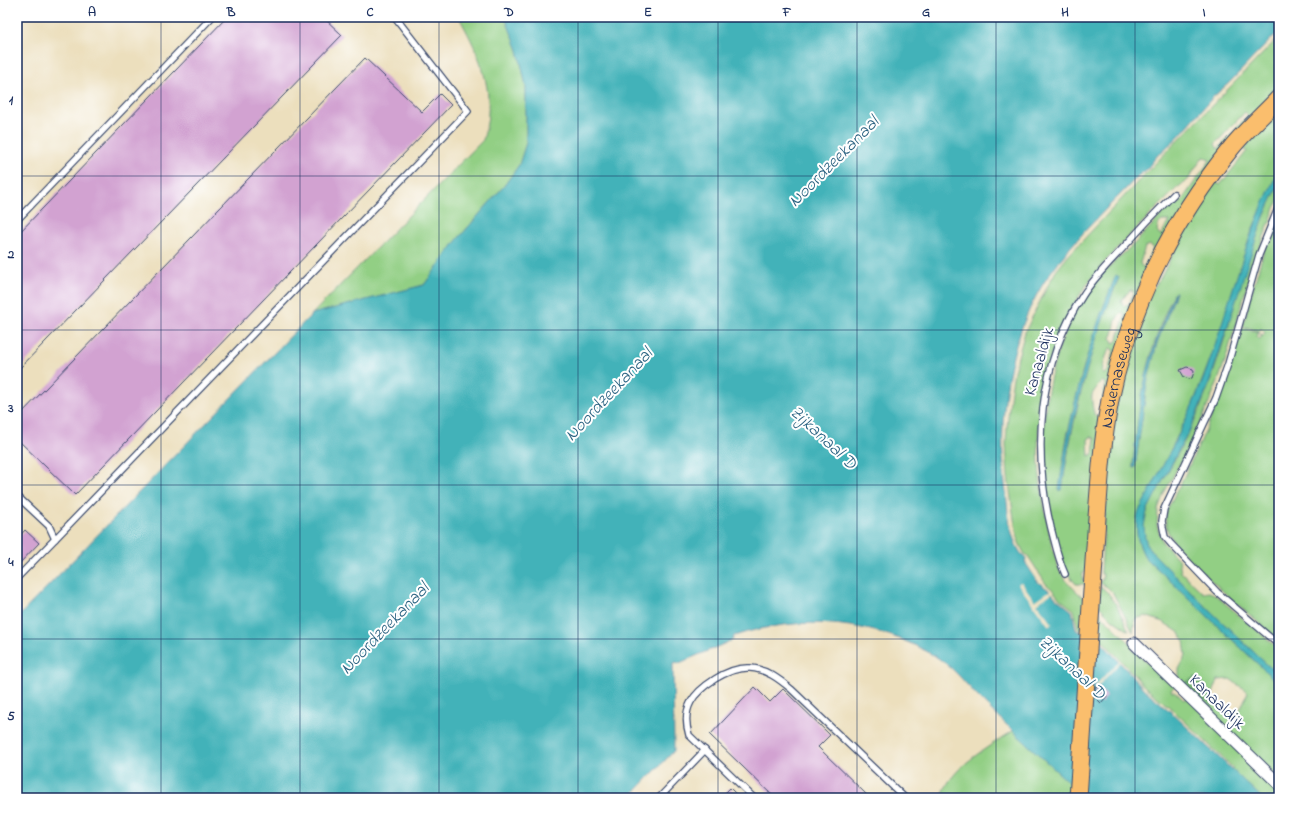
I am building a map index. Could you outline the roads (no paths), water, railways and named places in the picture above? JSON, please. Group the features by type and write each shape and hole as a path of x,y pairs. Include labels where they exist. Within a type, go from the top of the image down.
{"main road":[{"name":"Nauernaseweg","path":"1078,798 1101,465 1111,398 1124,348 1141,298 1162,253 1191,203 1233,146 1279,98"}],"street":[{"name":"Kanaaldijk","path":"1134,643 1279,784"}],"lane":[{"path":"17,220 212,17"},
{"path":"17,578 468,112 395,17"},
{"name":"Kanaaldijk","path":"1065,574 1056,549 1043,487 1041,459 1041,418 1048,376 1055,350 1068,319 1099,274 1174,194"},
{"path":"1279,206 1259,255 1228,364 1216,398 1164,509 1162,521 1165,537 1179,554 1217,592 1279,645"},
{"path":"17,496 49,526 55,539"},
{"path":"754,798 689,735 687,728 687,714 695,694 707,684 728,672 744,668 758,669 765,672 779,679 792,689 905,798"},
{"path":"659,798 705,750"}],"water":[{"path":"505,17 1279,17 1279,31 1229,83 1213,97 1179,136 1157,156 1146,170 1139,175 1093,222 1051,272 1036,296 1024,322 1015,349 1008,378 1004,407 1003,436 1003,465 1011,531 1020,553 1026,558 1025,562 1038,582 1072,611 1076,630 1097,639 1103,644 1144,689 1171,712 1262,798 1086,798 1024,742 952,669 938,658 915,645 890,635 838,624 812,623 759,629 734,636 733,640 677,664 677,662 673,663 674,751 629,798 17,798 17,618 312,314 424,285 457,240 504,186 519,165 526,143 526,86 518,50"},
{"path":"1279,170 1279,184 1265,214 1253,248 1208,387 1192,425 1147,511 1144,526 1147,545 1151,551 1203,604 1279,676 1279,684 1145,557 1138,540 1137,517 1182,428 1204,377 1256,220"},
{"path":"1116,275 1119,277 1083,382 1071,435 1062,490 1059,490 1068,435 1080,381 1096,328"},
{"path":"1175,292 1157,343 1147,383 1135,468 1133,467 1136,436 1144,385 1157,338"}],"water label":[{"name":"Noordzeekanaal","path":"833,161"},
{"name":"Noordzeekanaal","path":"608,394"},
{"name":"Zijkanaal D","path":"824,437"},
{"name":"Noordzeekanaal","path":"384,628"},
{"name":"Zijkanaal D","path":"1073,667"}]}
